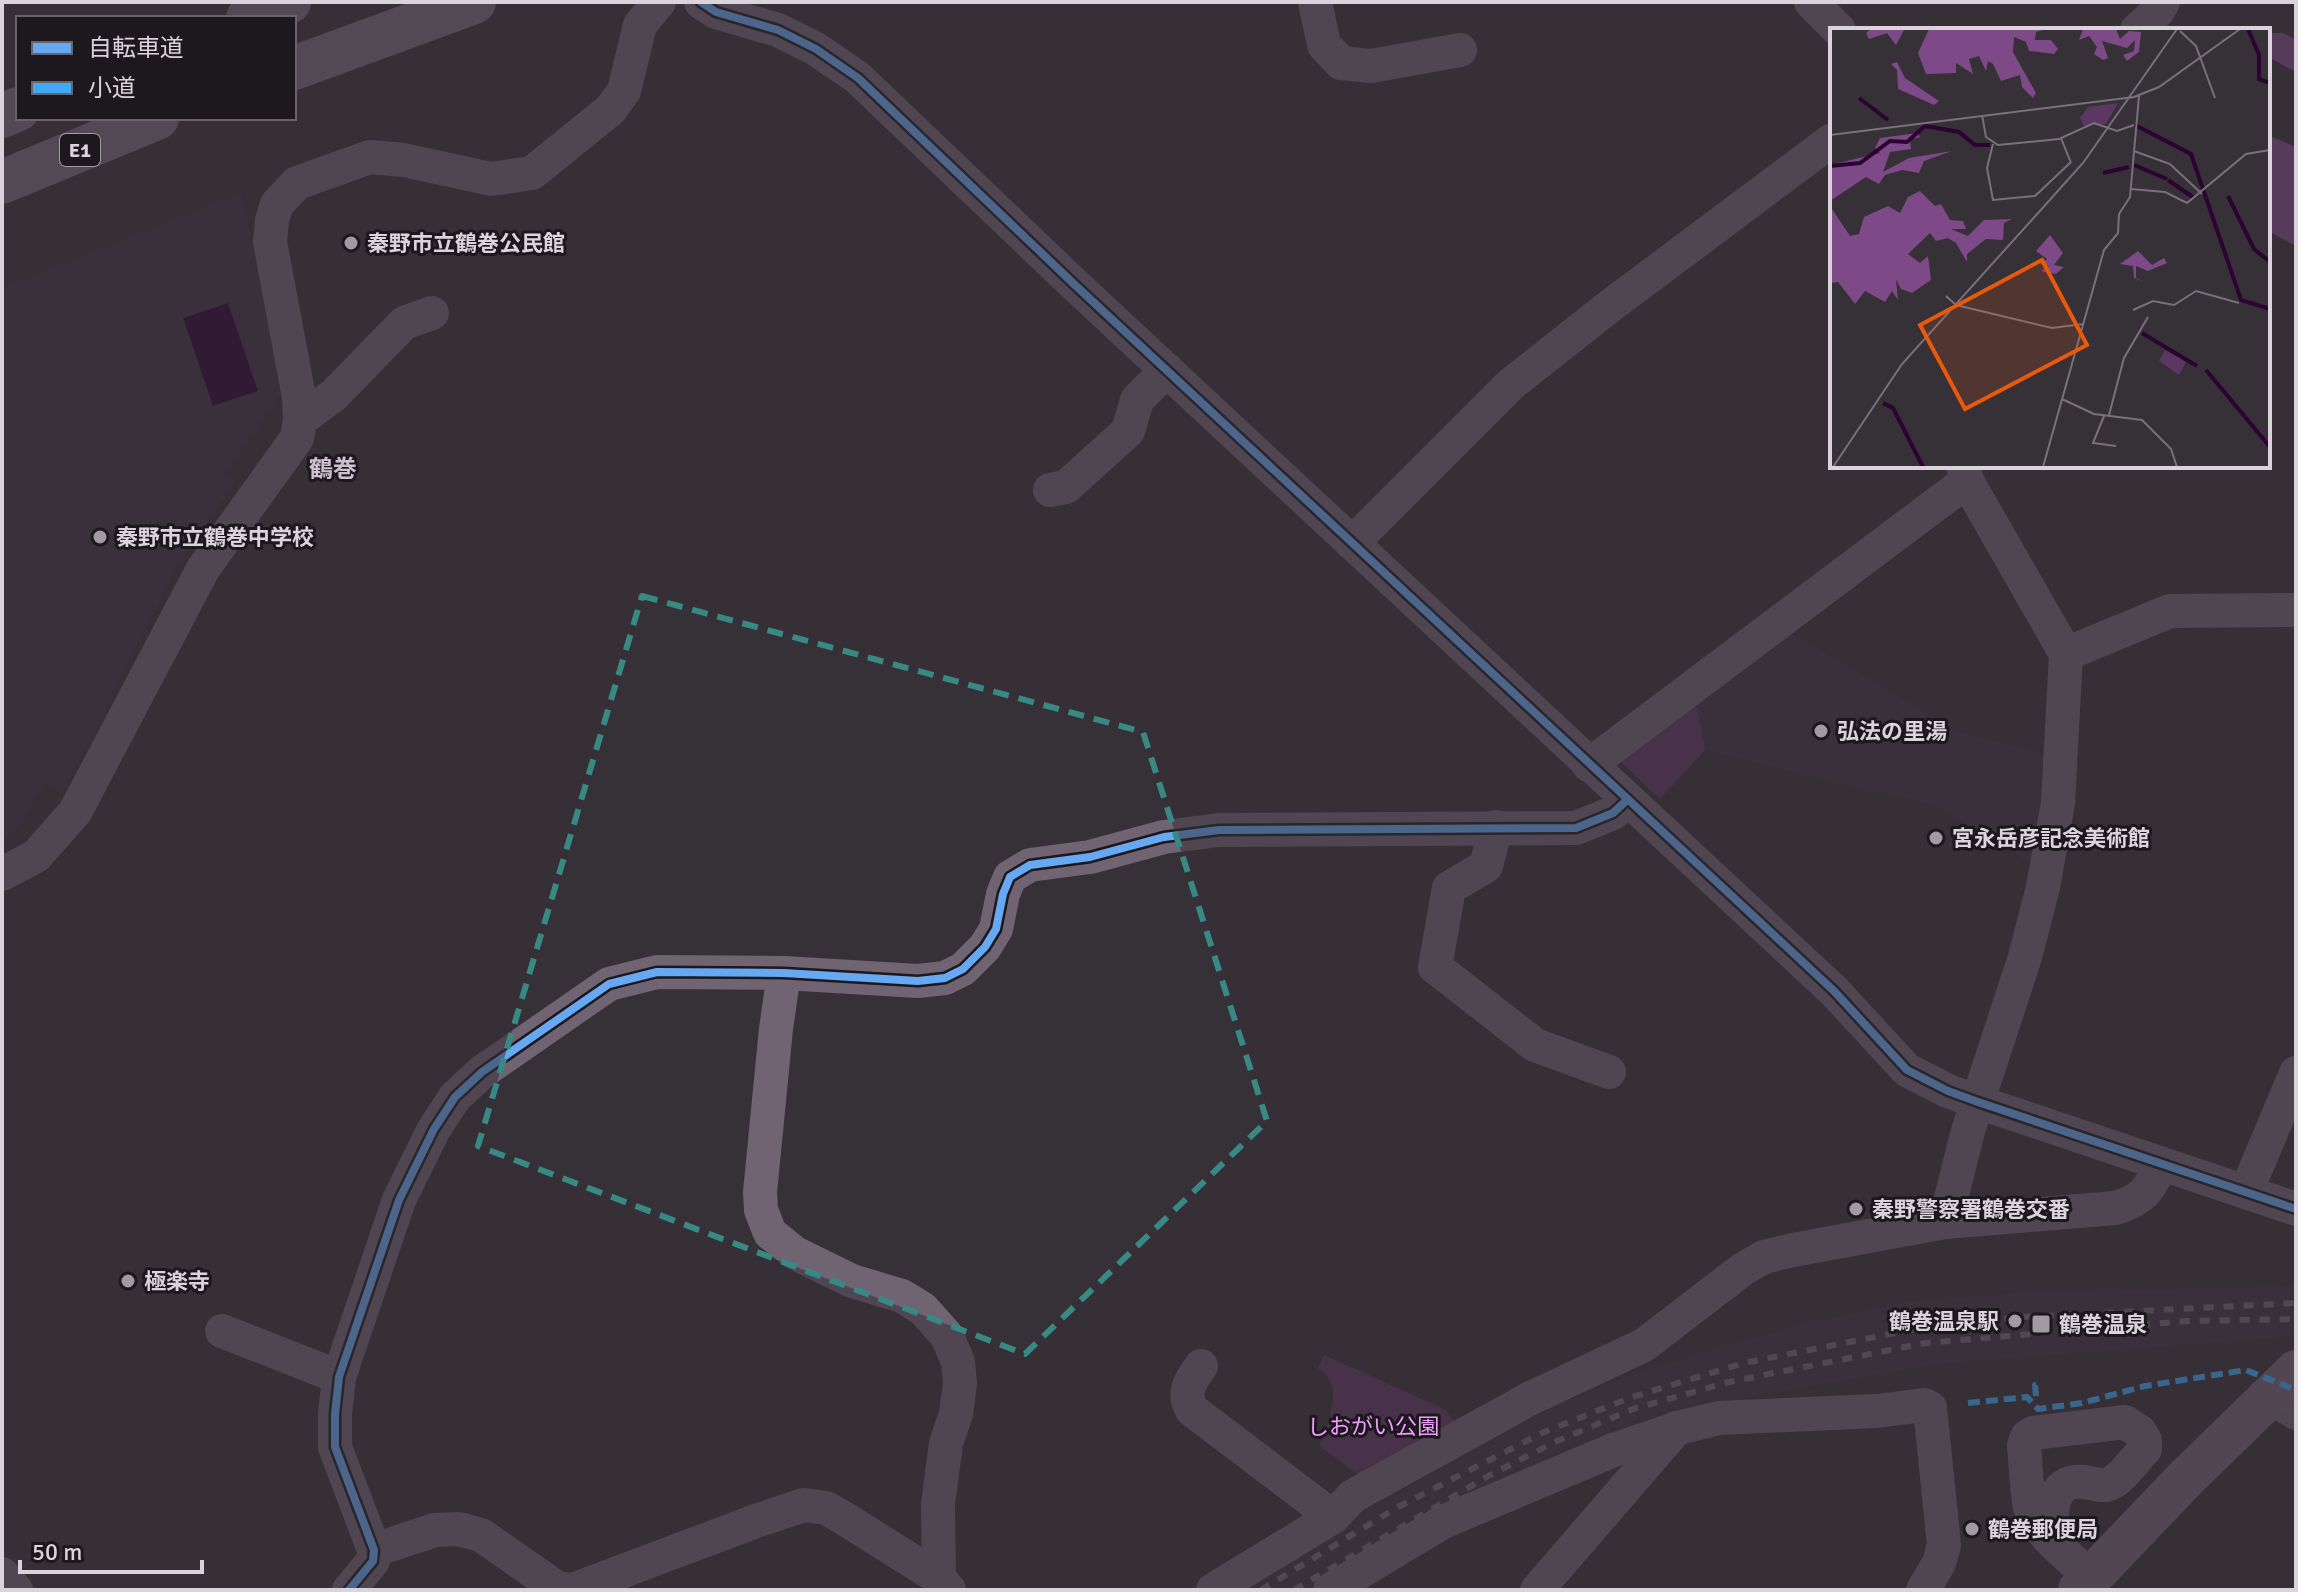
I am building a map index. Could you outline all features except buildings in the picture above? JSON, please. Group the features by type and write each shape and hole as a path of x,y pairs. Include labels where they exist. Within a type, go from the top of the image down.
{"highway":[{"path":"253,16 289,2"},
{"path":"296,67 474,2"},
{"name":"E1","path":"2,182 152,120"}],"main road":[{"path":"2085,1584 2185,1479 2288,1394"}],"street":[{"path":"2,874 36,856 75,812 203,569 297,438 299,397 270,242 277,204 297,183 370,157 404,160 491,179 532,173 610,110 624,91 640,25 659,2"},
{"path":"701,2 716,12 785,16 816,49 858,78 1834,991 1907,1070 1978,1102 2296,1209"},
{"path":"1315,2 1324,45 1341,63 1371,66 1460,50"},
{"path":"1811,2 1837,28"},
{"path":"2139,28 2163,2"},
{"path":"1352,543 1510,385 1830,141"},
{"path":"300,420 334,395 404,323 432,313"},
{"path":"1050,490 1066,487 1128,431 1137,400 1167,370"},
{"path":"1589,765 1965,474 2066,654 2058,803 2043,887 1945,1222"},
{"path":"2066,654 2170,611 2296,610"},
{"path":"349,1590 373,1561 374,1550 335,1447 339,1377 399,1200 434,1129 455,1097 482,1072 609,984 657,972 784,973 918,981 945,978 963,969 985,947 996,929 1010,877 1030,865 1090,857 1164,837 1219,830 1576,828 1613,813 1627,800"},
{"path":"1496,827 1486,866 1449,888 1435,967 1535,1045 1609,1072"},
{"path":"784,973 760,1192 761,1210 770,1233 795,1253 852,1281 902,1296 923,1309 947,1336 958,1362 960,1383 956,1414 946,1443 938,1504 944,1584"},
{"path":"2246,1192 2296,1073"},
{"path":"1213,1590 1333,1517 1353,1496 1531,1398 1644,1345 1743,1269 1764,1257 1945,1222 2115,1208 2131,1204 2146,1194 2155,1180 2160,1163"},
{"path":"222,1331 339,1377"},
{"path":"1201,1366 1187,1384 1188,1402 1192,1410 1333,1517"},
{"path":"1330,1590 1443,1522 1616,1449 1678,1428 1719,1418 1877,1411 1924,1405 1930,1408 1944,1545 1939,1563 1923,1590"},
{"path":"2054,1542 2051,1508 2054,1497 2062,1487 2074,1481 2099,1485 2111,1483 2145,1449 2145,1440 2140,1432 2125,1422 2033,1433 2024,1445 2031,1509 2038,1525 2085,1584"},
{"path":"1537,1590 1678,1428"},
{"path":"2028,1479 2062,1487"},
{"path":"374,1550 435,1530 459,1529 481,1535 557,1588 573,1590 804,1505 826,1508 944,1584"},
{"path":"2,1574 16,1590"}],"highlighted area":[{"path":"642,596 1143,732 1267,1121 1025,1354 478,1146"}],"shaded area":[{"path":"2270,33 2283,33 2296,40 2296,72 2270,58"},
{"path":"2270,136 2296,147 2296,246 2270,232"},
{"name":"秦野市立鶴巻中学校","path":"242,194 283,389 225,474 236,481 178,565 63,792 44,782 23,822 2,842 2,290"},
{"path":"228,303 258,391 213,406 183,318"},
{"path":"1784,628 1961,733 2047,755 2036,867 1935,805 1705,750 1685,700"},
{"path":"2296,1286 2296,1336 1942,1363 1752,1396 1678,1418 1431,1519 1311,1590 1239,1590 1518,1420 1621,1379 1717,1349 1802,1325 1907,1302 2021,1293"}],"green space":[{"path":"1685,700 1697,708 1705,750 1660,799 1620,761"},
{"name":"しおがい公園","path":"1324,1355 1446,1410 1458,1427 1367,1481 1320,1446 1333,1394 1326,1375 1318,1368"}],"railway":[{"path":"1261,1590 1398,1507 1542,1433 1629,1398 1744,1363 1915,1329 2018,1317 2296,1303"},
{"path":"1294,1590 1490,1475 1557,1441 1633,1409 1729,1382 1925,1343 2188,1321 2296,1319"}],"marked path":[{"path":"1968,1403 2027,1397 2038,1409 2082,1403 2145,1386 2246,1370 2296,1390"},
{"path":"2036,1396 2035,1385 2039,1385"}],"cycle path":[{"path":"701,2 716,12 778,30 816,49 858,78 1075,285 1834,991 1907,1070 1978,1102 2296,1209"},
{"path":"349,1590 373,1561 374,1550 335,1447 339,1377 399,1200 434,1129 455,1097 482,1072 609,984 657,972 784,973 918,981 945,978 963,969 985,947 996,929 1010,877 1030,865 1090,857 1164,837 1219,830 1576,828 1613,813 1627,800"}],"place":[{"name":"秦野市立鶴巻公民館","path":"351,243"},
{"name":"秦野市立鶴巻中学校","path":"100,537"},
{"name":"弘法の里湯","path":"1821,731"},
{"name":"宮永岳彦記念美術館","path":"1936,838"},
{"name":"秦野警察署鶴巻交番","path":"1856,1209"},
{"name":"極楽寺","path":"128,1281"},
{"name":"鶴巻温泉駅","path":"2015,1321"},
{"name":"鶴巻温泉","path":"2041,1324"},
{"name":"鶴巻郵便局","path":"1972,1529"}],"district":[{"name":"鶴巻","path":"333,469"}]}
